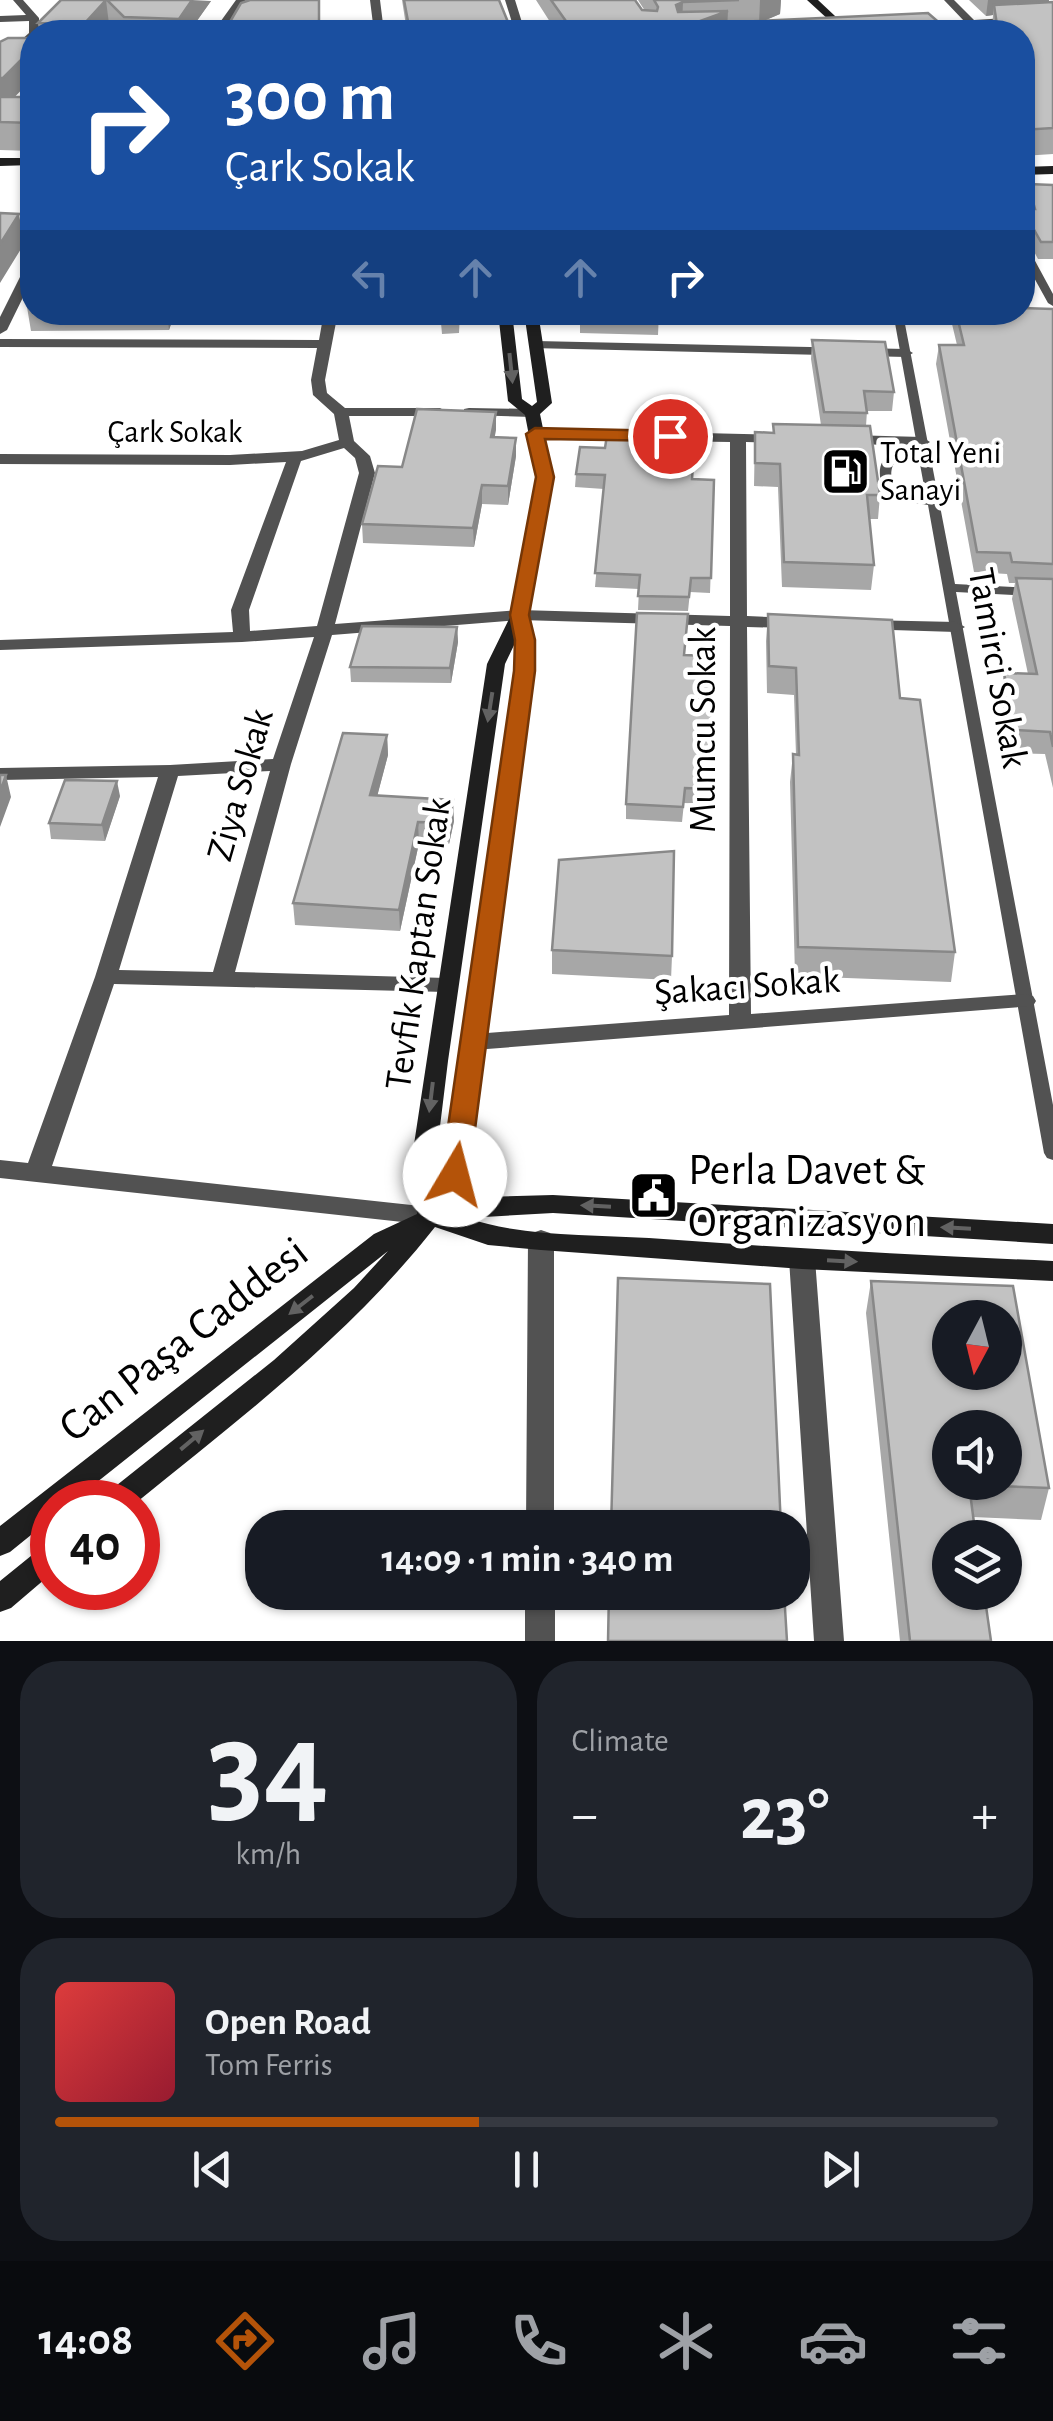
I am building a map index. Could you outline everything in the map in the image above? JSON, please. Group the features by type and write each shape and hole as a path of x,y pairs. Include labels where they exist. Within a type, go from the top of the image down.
{"street":[{"path":"18,0 34,18"},
{"path":"795,0 815,20"},
{"path":"812,0 833,20"},
{"path":"949,0 967,20"},
{"path":"0,20 34,18"},
{"path":"1026,20 1053,18"},
{"path":"0,330 7,298"},
{"name":"Ziya Sokak","path":"222,979 367,473 362,456 347,442 341,412 320,395 318,380 328,325"},
{"name":"Tevfik Kaptan Sokak","path":"430,1216 425,1151 446,985 496,664 520,615 545,477 532,413 515,401 507,325"},
{"name":"Tevfik Kaptan Sokak","path":"532,413 546,403 533,325"},
{"path":"0,343 325,344"},
{"path":"536,344 906,353"},
{"path":"341,412 532,413"},
{"path":"535,434 793,438"},
{"name":"Mumcu Sokak","path":"738,437 740,1023"},
{"path":"830,440 922,442"},
{"name":"Çark Sokak","path":"0,459 294,457 347,442"},
{"path":"242,637 240,610 294,457"},
{"path":"0,644 242,637 520,615 818,623"},
{"name":"Tevfik Kaptan Sokak","path":"430,1216 455,1175 524,671 525,640 520,615"},
{"path":"837,624 956,627"},
{"path":"0,774 170,772 282,764"},
{"path":"37,1172 106,977 170,772"},
{"path":"106,977 446,985"},
{"name":"Şakacı Sokak","path":"474,1042 1025,1001"},
{"path":"0,1170 430,1216 488,1235 802,1259 1053,1271"},
{"name":"Can Paşa Caddesi","path":"0,1543 342,1272 383,1241 430,1216 488,1204 552,1204 1053,1234"},
{"name":"Can Paşa Caddesi","path":"144,1480 332,1324 398,1261 430,1216"},
{"path":"540,1510 541,1240"},
{"path":"802,1259 829,1641"},
{"path":"0,1599 30,1574"},
{"path":"540,1610 540,1641"}],"lane":[{"path":"1035,270 1053,303"},
{"name":"Tamirci Sokak","path":"901,325 1053,1153"},
{"path":"922,442 891,454 882,475 888,488 907,498 933,502"},
{"path":"949,588 1053,593"}],"building":[{"path":"61,0 106,0 88,20 41,20"},
{"path":"107,0 192,0 179,19 124,17"},
{"path":"319,0 319,20 231,20 241,3"},
{"path":"404,0 499,0 507,20 408,20"},
{"path":"551,0 635,0 642,10 657,11 654,0 739,0 676,5 678,12 728,11 703,20 565,20"},
{"path":"1053,2 1053,128 1035,129 1035,20 996,20 994,5"},
{"path":"928,13 936,20 778,20"},
{"path":"20,38 20,61 3,78 0,78 0,42"},
{"path":"0,97 20,97 20,123 0,122"},
{"path":"1035,184 1053,185 1053,242 1041,242 1035,232"},
{"path":"0,213 19,214 0,244"},
{"path":"1035,308 1053,309 1053,564 1012,562 1010,553 977,552 939,345 964,345 959,325 1035,325"},
{"path":"812,340 885,342 894,392 864,391 867,413 824,412"},
{"path":"417,409 496,412 491,437 516,438 508,486 482,485 473,528 362,524 378,466 402,467"},
{"path":"773,424 870,426 880,495 867,495 874,565 784,562 780,464 755,463 755,432 774,433"},
{"path":"607,435 653,437 650,464 693,466 692,479 714,480 711,578 691,578 689,597 638,596 640,575 595,573 605,475 576,474 580,447 605,448"},
{"path":"1016,578 1053,579 1053,747 1050,732 1015,730 1004,673 1037,674"},
{"path":"637,613 688,614 684,655 711,656 712,789 685,788 683,807 626,804"},
{"path":"768,614 892,620 900,698 920,700 955,952 798,947 793,754 799,755 796,668 769,666"},
{"path":"362,626 457,627 450,668 350,667"},
{"path":"343,733 387,735 370,795 453,800 449,823 418,822 399,910 293,903"},
{"path":"65,780 117,781 102,825 49,823"},
{"path":"674,851 672,956 552,950 559,860"},
{"path":"618,1278 770,1284 780,1510 612,1510"},
{"path":"871,1281 1013,1286 1015,1300 932,1300 932,1390 1022,1390 1022,1336 1049,1488 1022,1487 1022,1410 932,1410 932,1500 971,1500 974,1520 932,1520 932,1610 987,1610 991,1641 910,1641"},
{"path":"609,1610 785,1610 787,1641 608,1641"}],"place":[{"name":"Total Yeni Sanayi","path":"845,471"},
{"name":"Perla Davet & Organizasyon","path":"653,1196"}],"route":[{"path":"455,1175 524,671 525,640 520,615 545,477 535,434 670,436"}]}
